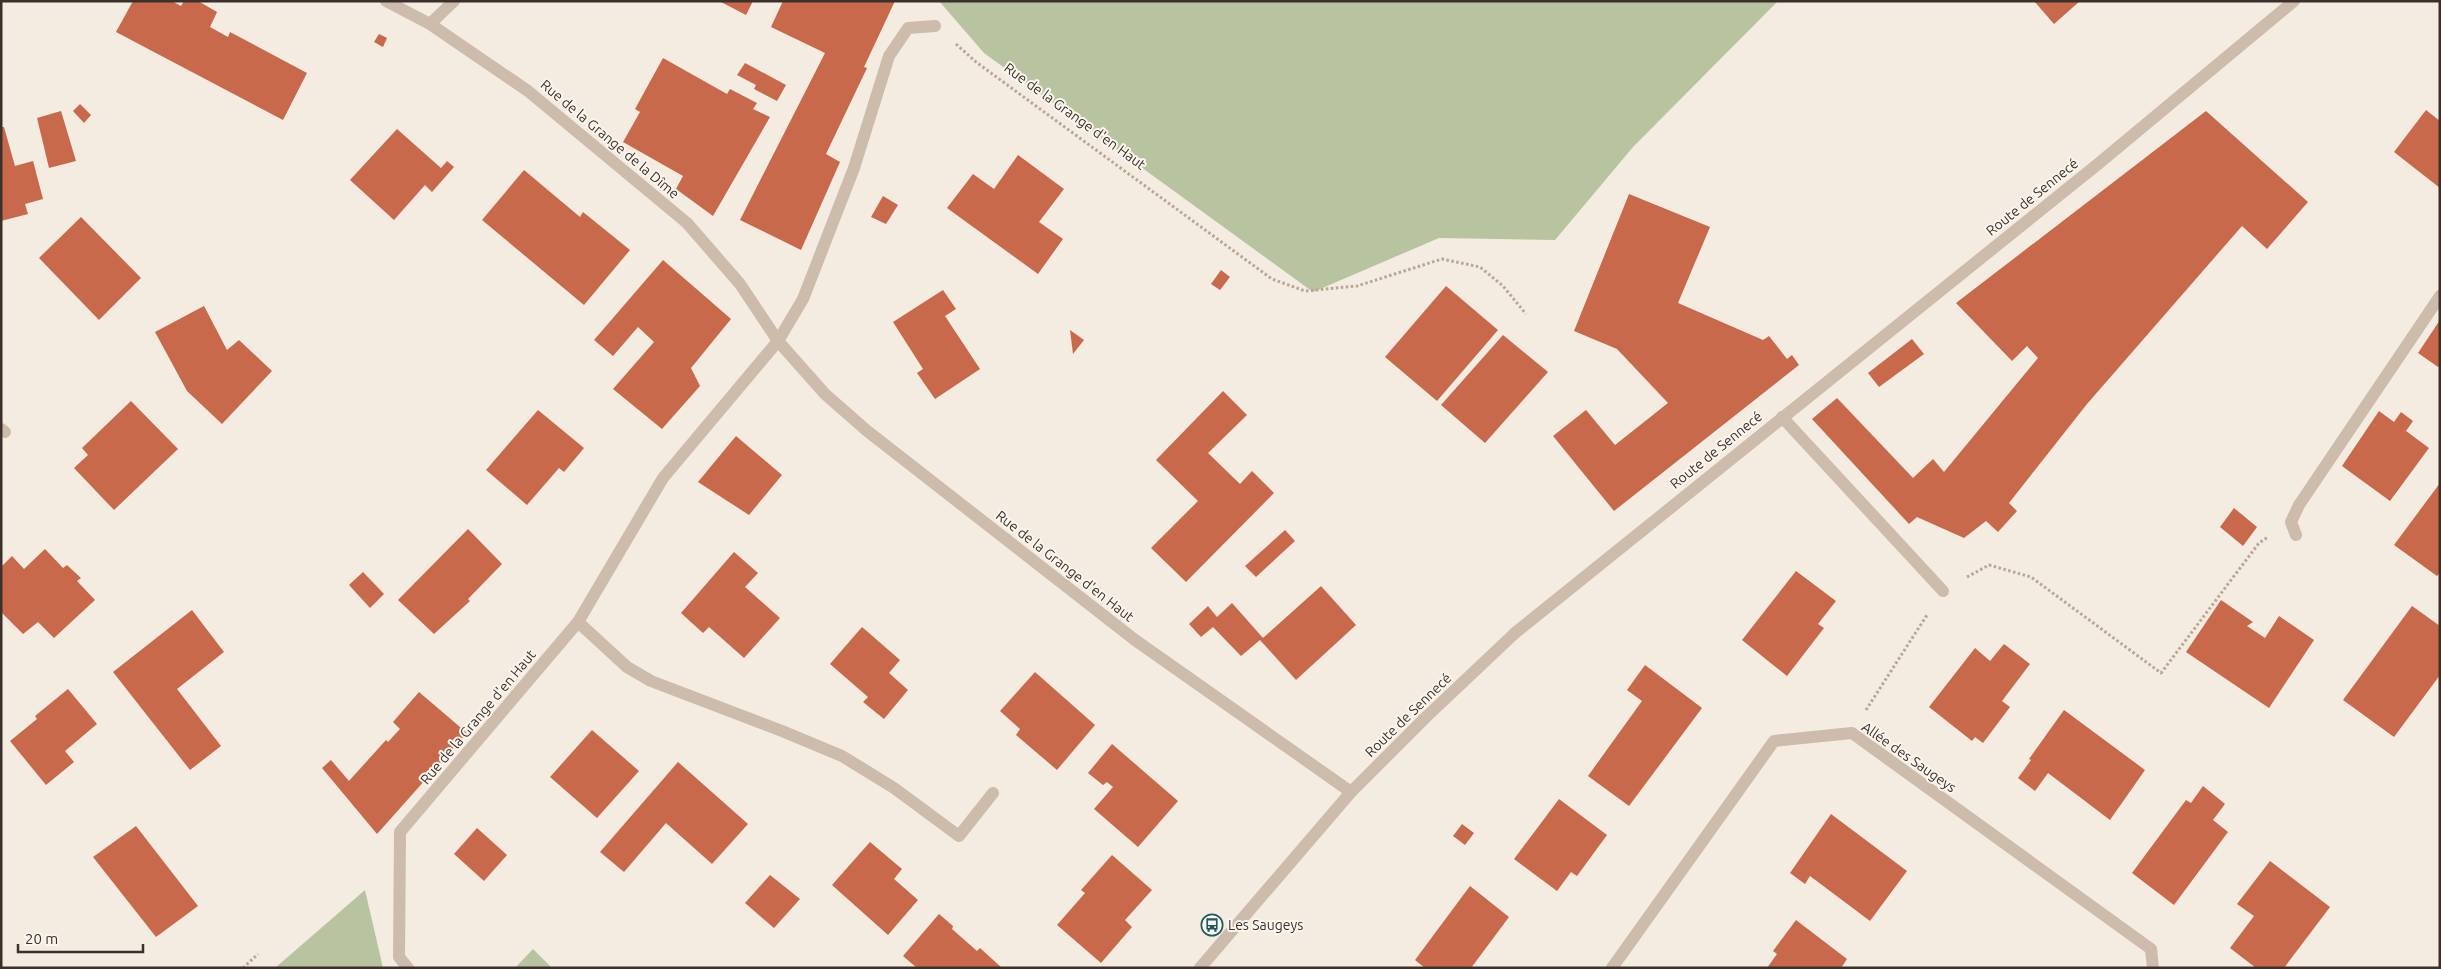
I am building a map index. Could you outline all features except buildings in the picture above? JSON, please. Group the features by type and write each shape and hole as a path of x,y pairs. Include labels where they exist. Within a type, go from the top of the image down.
{"street":[{"name":"Rue de la Grange de la Dîme","path":"386,1 430,24 528,91 688,223 740,284 778,341"},
{"path":"430,24 454,1"},
{"name":"Route de Sennecé","path":"1200,968 1351,792 1425,718 1515,633 2098,164 2294,1"},
{"name":"Rue de la Grange d'en Haut","path":"408,968 399,957 400,832 578,622 663,478 778,341 803,298 847,185 889,56 908,28 935,26"},
{"path":"2296,535 2291,522 2299,505 2440,296"},
{"name":"Rue de la Grange d'en Haut","path":"778,341 825,394 866,430 1135,640 1351,792"},
{"path":"1782,417 1943,591"},
{"path":"578,622 627,667 651,681 782,730 842,756 894,788 958,836 993,793"},
{"name":"Allée des Saugeys","path":"1612,968 1774,741 1852,733 2150,948 2153,968"}],"path":[{"name":"Rue de la Grange d'en Haut","path":"935,26 976,62 1272,280 1306,290 1357,286 1442,260 1480,267 1503,286 1526,314"},
{"path":"1852,733 1943,591 1989,565 2031,577 2161,673 2259,543 2291,522"},
{"path":"243,968 258,954"}],"green space":[{"path":"939,1 1778,1 1633,147 1555,240 1439,238 1313,292 984,53"},
{"path":"365,890 383,968 275,968"},
{"path":"533,949 552,968 515,968"}],"place":[{"name":"Les Saugeys","path":"1212,925"}]}
